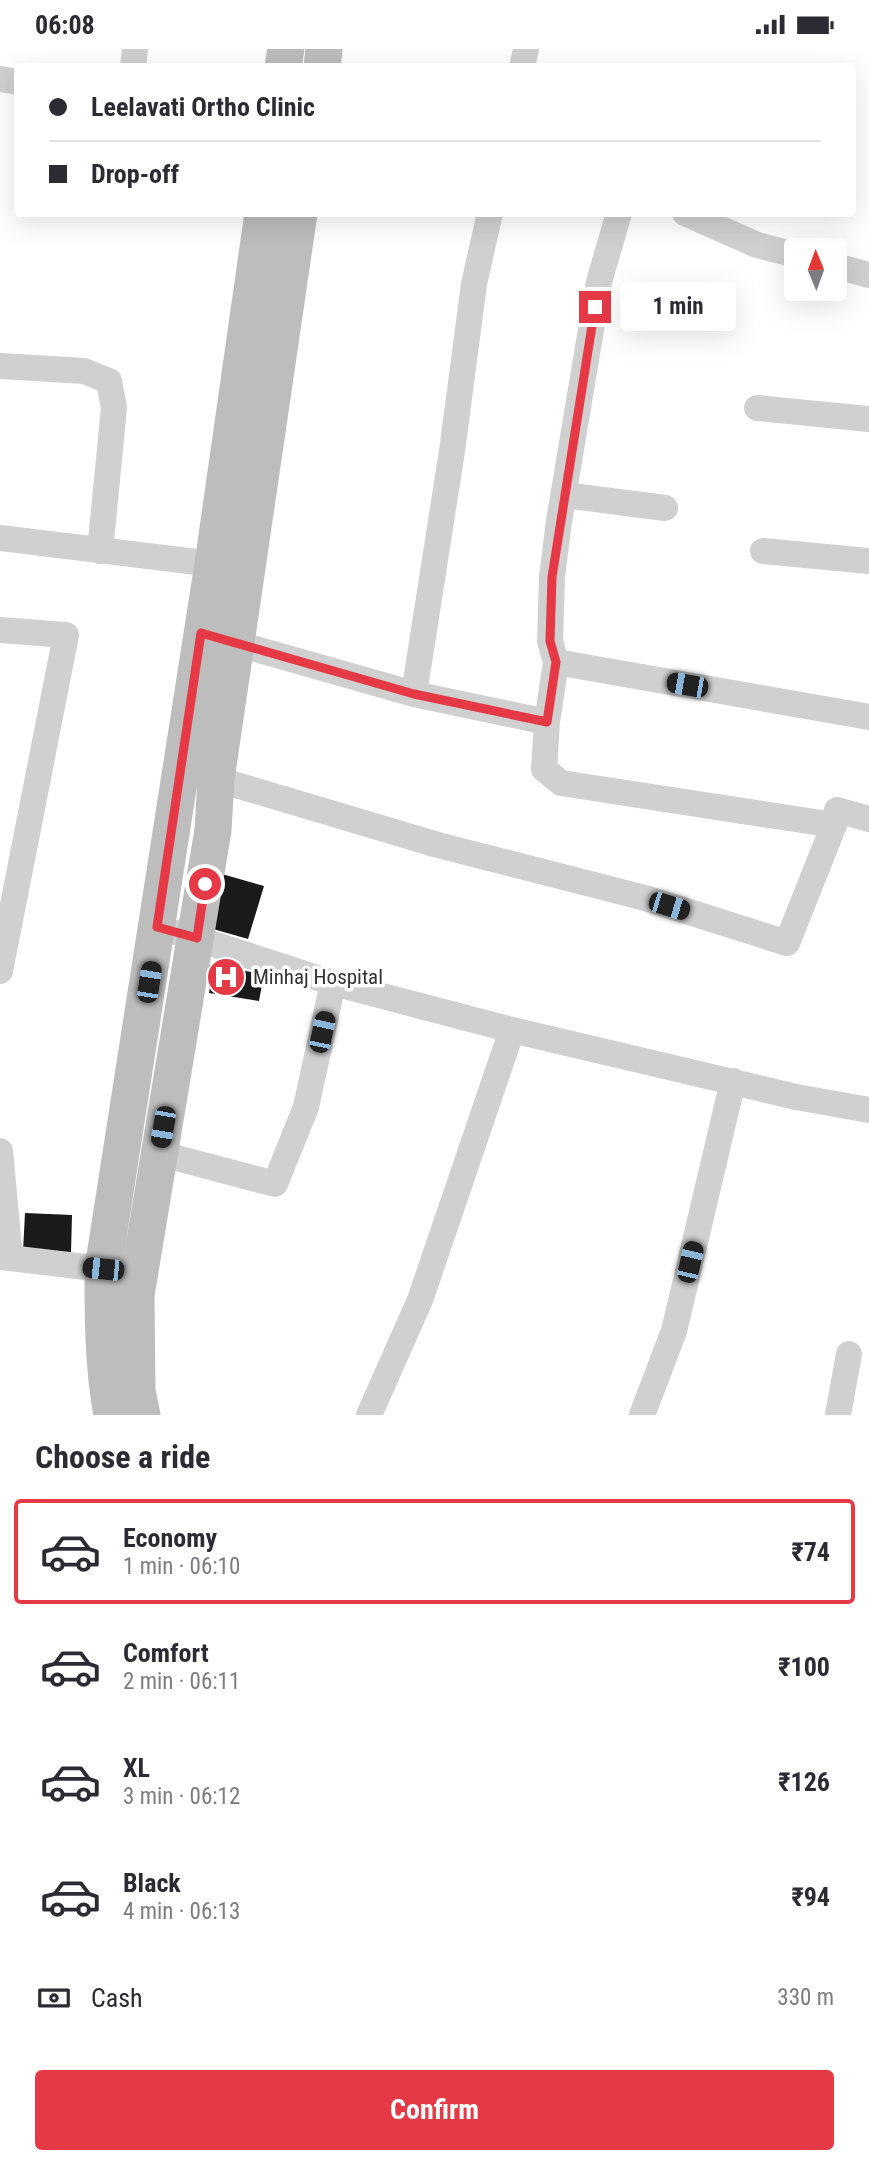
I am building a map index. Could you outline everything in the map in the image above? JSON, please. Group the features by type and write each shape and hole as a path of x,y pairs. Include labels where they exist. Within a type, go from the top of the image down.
{"main road":[{"path":"142,1415 103,1269 213,564 262,217"},
{"path":"112,1415 106,1380 119,1328 135,1295 197,938 213,830 216,779 298,217"}],"street":[{"path":"414,694 452,451 474,284 489,217"},
{"path":"618,217 599,282 552,577 550,641 556,662 547,722 544,769 561,783 834,825"},
{"path":"694,217 757,245 784,252"},
{"path":"847,269 869,275"},
{"path":"0,366 84,371 109,381 114,408 100,551"},
{"path":"757,408 869,419"},
{"path":"564,495 664,508"},
{"path":"0,538 213,564"},
{"path":"764,551 869,561"},
{"path":"0,630 66,635 0,971"},
{"path":"201,633 414,694 547,722"},
{"path":"556,662 869,717"},
{"path":"216,779 438,845 645,898 787,943 838,810 869,819"},
{"path":"157,927 332,983 512,1030 796,1097 869,1110"},
{"path":"158,1153 275,1184 306,1107 332,983"},
{"path":"369,1415 420,1300 512,1030"},
{"path":"642,1415 674,1331 733,1081"},
{"path":"0,1151 5,1257 103,1269"},
{"path":"838,1415 849,1354"}],"building":[{"path":"222,874 264,886 248,939 206,927"},
{"path":"203,964 264,974 259,1001 209,993 211,981 201,979"},
{"path":"25,1213 72,1215 71,1253 23,1251"}],"place":[{"name":"Minhaj Hospital","path":"226,977"}],"route":[{"path":"205,884 197,938 157,927 201,633 414,694 547,722 556,662 550,641 552,577 595,307"}]}
